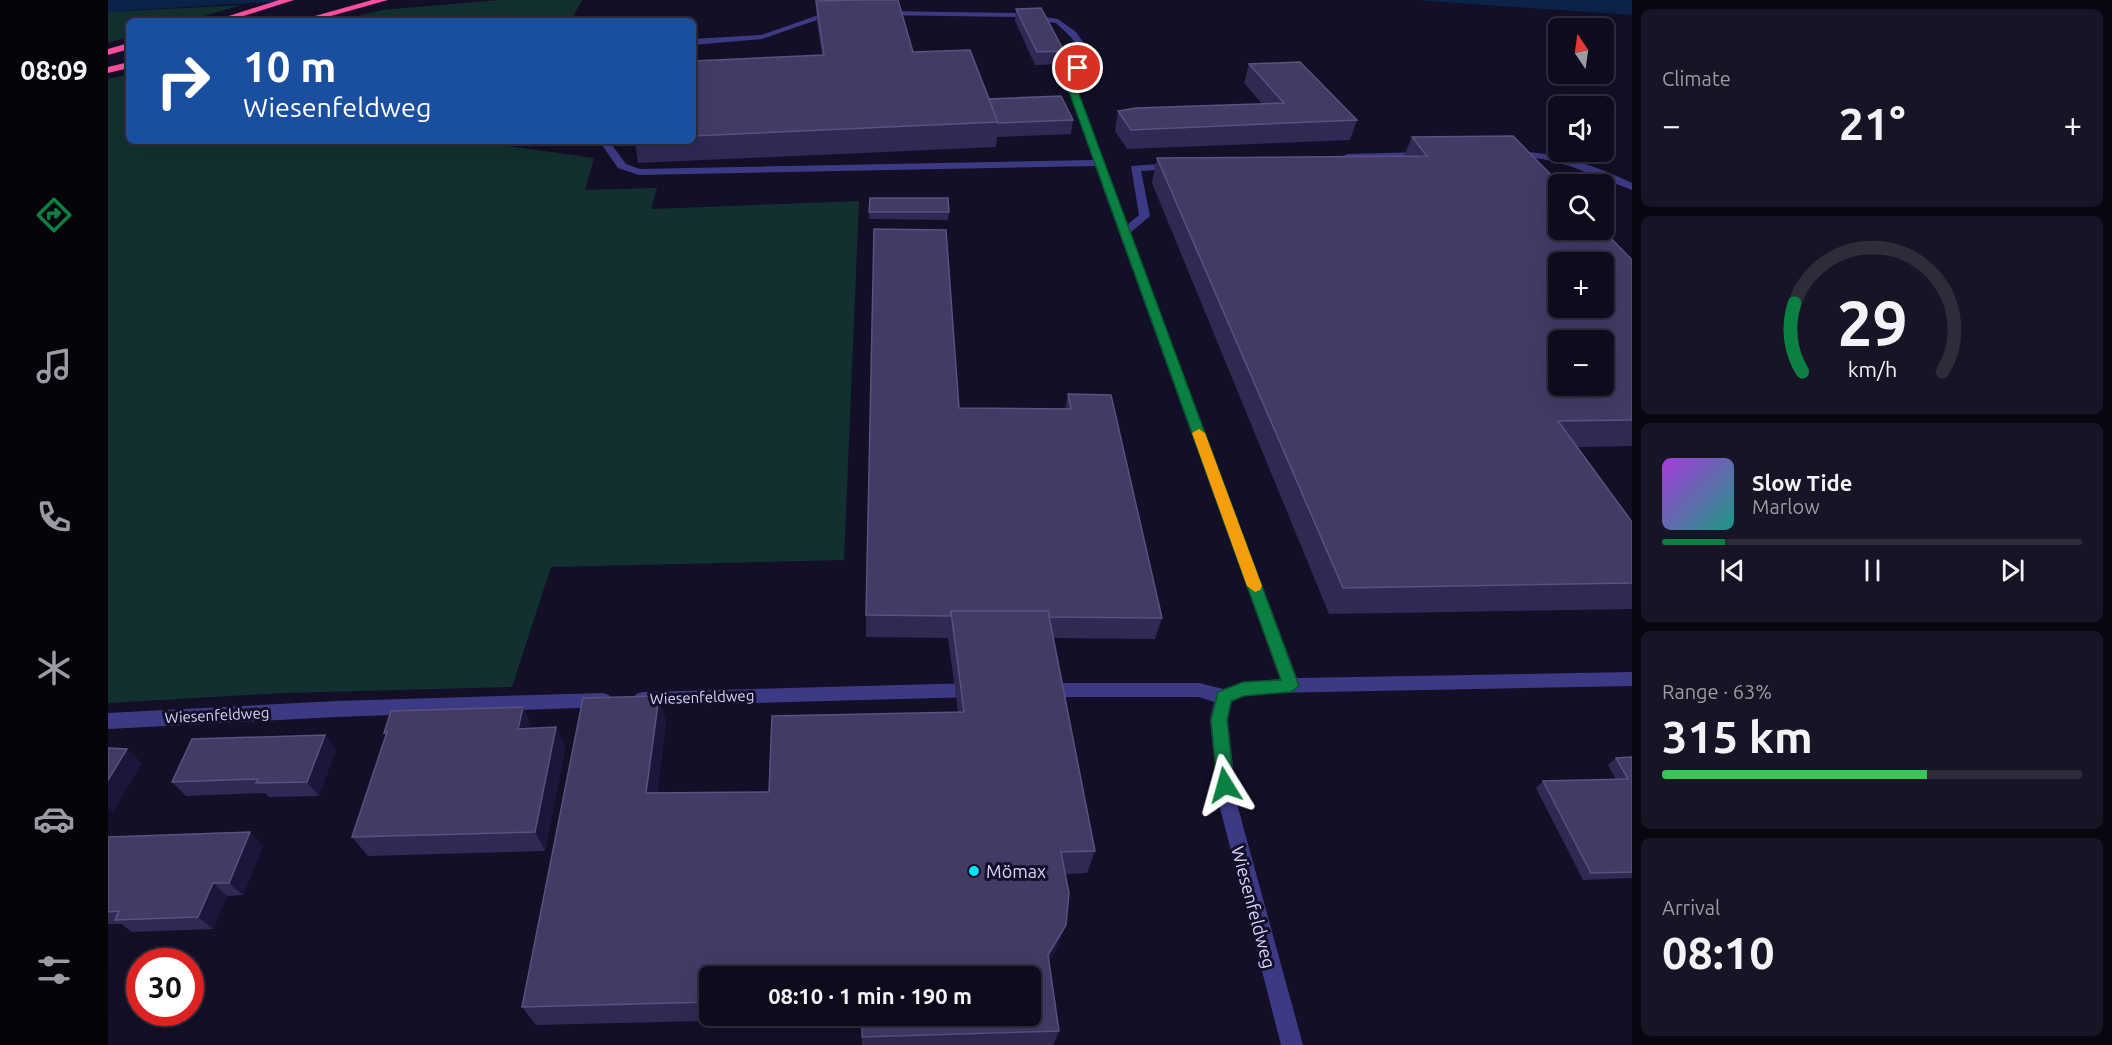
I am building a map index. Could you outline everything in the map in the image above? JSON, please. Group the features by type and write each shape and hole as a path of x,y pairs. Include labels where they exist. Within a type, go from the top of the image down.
{"highway":[{"path":"228,18 289,0"},
{"path":"314,18 383,0"},
{"path":"110,52 126,47"},
{"path":"108,70 126,66"}],"street":[{"path":"696,42 762,37 836,12 848,12"},
{"path":"872,13 1017,15 1058,21 1073,34 1084,49 1071,86 1291,686"},
{"path":"606,144 622,166 639,172 1101,163"},
{"path":"1504,154 1526,153 1596,170 1632,187"},
{"path":"1332,158 1436,155"},
{"path":"1125,232 1144,216 1135,168 1181,165"},
{"path":"1023,690 1199,690 1224,697 1243,689 1291,686 1632,679"},
{"name":"Wiesenfeldweg","path":"108,721 337,709 989,690"},
{"name":"Wiesenfeldweg","path":"1224,697 1219,720 1228,804 1292,1045"}],"green space":[{"path":"500,0 582,0 573,18 350,18 382,10"},
{"path":"242,5 197,18 126,18 126,38 108,43 108,12"},
{"path":"126,75 126,144 509,144 508,146 594,158 585,190 657,188 651,209 859,201 844,560 551,567 512,687 284,693 108,703 108,79"}],"water":[{"path":"108,0 300,0 108,12"},
{"path":"1415,0 1632,0 1632,15"}],"building":[{"path":"898,0 913,52 970,50 998,122 696,136 696,61 824,55 816,1"},
{"path":"1041,8 1064,51 1037,52 1016,9"},
{"path":"1300,62 1357,120 1131,130 1118,111 1136,108 1284,103 1249,64"},
{"path":"1061,96 1073,120 998,123 989,99"},
{"path":"1513,136 1550,174 1548,174 1548,240 1613,240 1632,260 1632,420 1558,421 1632,522 1632,583 1343,588 1157,158 1427,156 1412,137"},
{"path":"870,198 948,198 949,212 869,212"},
{"path":"874,229 946,230 959,408 1071,409 1068,394 1111,395 1162,618 1049,617 1048,611 951,611 950,616 866,615"},
{"path":"951,611 1048,611 1095,851 1061,852 1069,893 1066,925 1048,955 1059,1031 862,1037 862,1026 1041,1026 1041,966 699,966 699,1002 522,1007 583,698 659,696 646,793 769,792 772,716 964,712"},
{"path":"523,707 518,729 556,727 535,832 352,837 387,732 384,733 391,711"},
{"path":"325,735 307,782 256,783 258,779 172,782 192,739"},
{"path":"108,748 127,749 108,780"},
{"path":"1632,757 1632,872 1591,873 1543,781 1628,779 1616,758"},
{"path":"250,832 229,883 213,883 198,917 115,920 119,911 108,912 108,837"}],"slow traffic":[{"path":"1199,433 1255,586"}],"place":[{"name":"Mömax","path":"974,871"}],"route":[{"path":"1078,68 1071,86 1291,686 1243,689 1224,697 1219,720 1225,785"}]}
